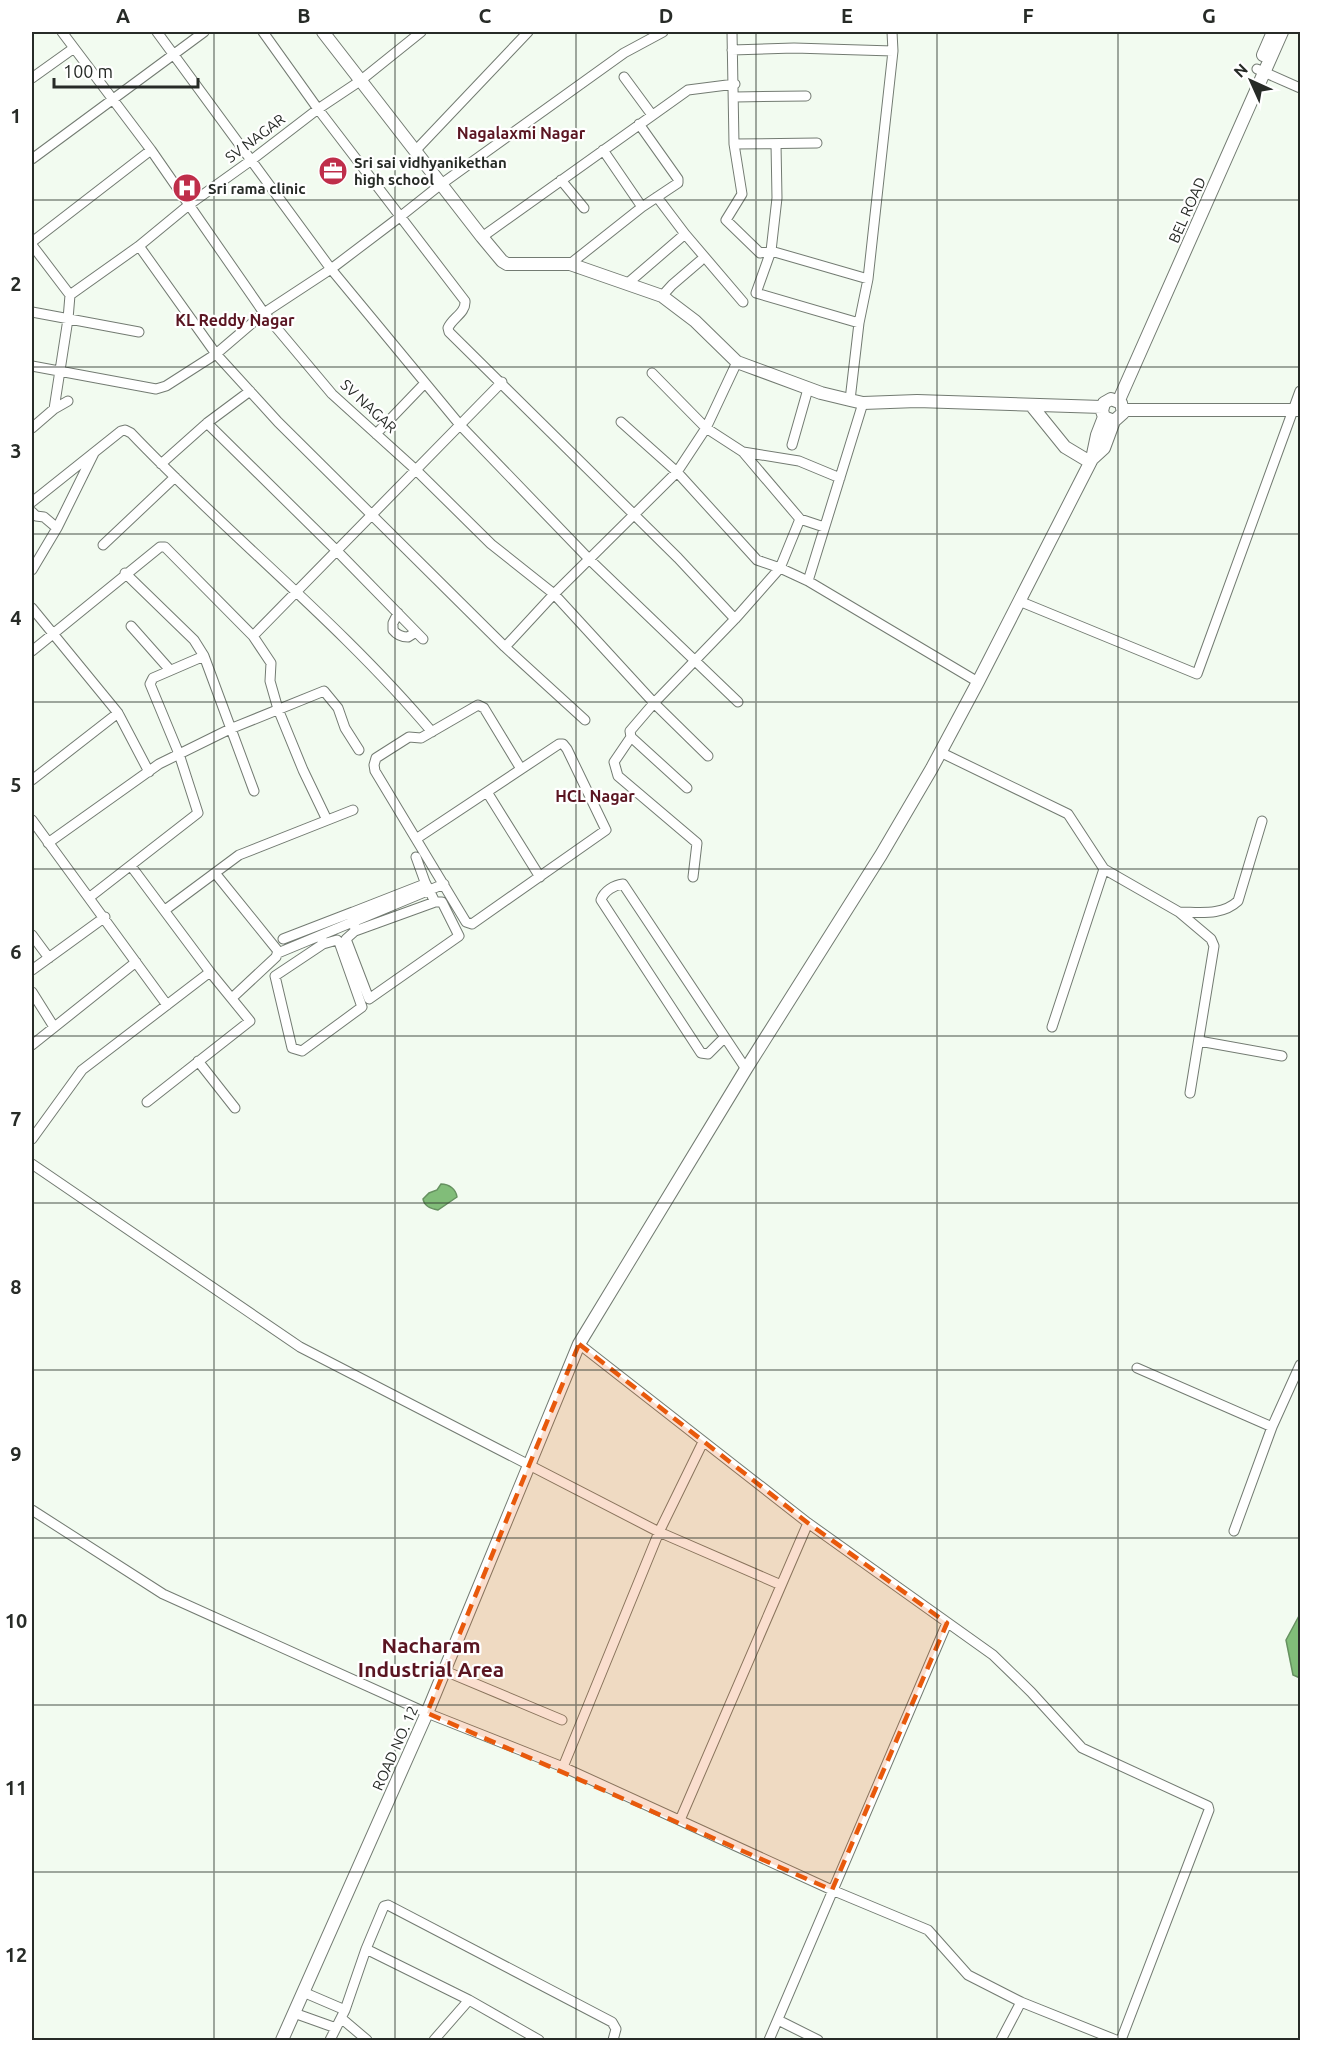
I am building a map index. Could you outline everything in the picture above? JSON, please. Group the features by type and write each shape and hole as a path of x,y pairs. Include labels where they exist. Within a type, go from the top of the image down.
{"street":[{"name":"SV NAGAR","path":"62,32 190,204 264,313 332,394 416,470 492,544 554,594 654,703 708,756"},
{"path":"157,32 253,159 331,268 460,425 590,560 738,702"},
{"path":"32,159 204,32"},
{"path":"263,32 318,109 465,301 465,309 449,324 449,332 678,558 735,619"},
{"path":"323,32 416,150 440,185 502,261 507,264 570,264 662,296 695,321 737,362 808,389 857,402 918,401 1112,409 1297,409"},
{"name":"SV NAGAR","path":"70,295 139,246 190,204 318,109 360,81 421,32"},
{"path":"416,150 528,32"},
{"path":"32,366 156,389 166,386 216,354 264,313 331,268 440,185 624,53 663,32"},
{"path":"732,32 735,84 734,144 742,194 726,220 760,253 771,251 868,279"},
{"path":"808,581 840,478 857,402 859,323 868,279 892,51 892,32"},
{"name":"BEL ROAD","path":"1261,70 1273,32"},
{"name":"BEL ROAD","path":"746,1069 881,855 978,682 1091,460 1104,448 1112,409 1132,360 1261,70 1282,32"},
{"path":"32,78 74,48"},
{"path":"732,50 794,48 892,51"},
{"path":"1261,70 1300,88"},
{"path":"624,77 652,115"},
{"path":"482,237 688,90 735,84"},
{"path":"735,97 806,96"},
{"path":"570,264 642,207 676,184 678,180 639,124"},
{"path":"734,144 817,143"},
{"path":"776,144 777,198 771,251 756,293 859,323"},
{"path":"54,409 70,295 32,243 151,150"},
{"path":"603,150 642,207"},
{"path":"561,180 584,208"},
{"path":"657,197 742,302"},
{"path":"628,283 685,234"},
{"path":"139,246 216,354 278,422 505,647 585,720"},
{"path":"662,296 700,261"},
{"path":"32,312 139,332"},
{"path":"505,647 554,594 677,472 705,428 737,362"},
{"path":"652,373 705,428 742,452 800,519 824,527"},
{"path":"253,636 502,382"},
{"path":"376,434 425,383"},
{"path":"792,445 808,389"},
{"path":"160,464 207,423 250,391"},
{"path":"1019,601 1197,674 1297,409 1300,391"},
{"path":"32,428 54,409 68,401"},
{"path":"1031,405 1065,447 1091,460"},
{"path":"621,422 677,472 757,560 808,581 978,682"},
{"path":"207,423 423,639"},
{"path":"32,502 96,449 121,431 126,430 297,591 413,709 432,732"},
{"path":"32,570 57,528 96,449"},
{"path":"742,452 799,461 840,478"},
{"path":"103,544 175,477"},
{"path":"32,512 36,516 44,517 57,528"},
{"path":"687,788 631,737 630,731 780,568 800,519"},
{"path":"32,651 125,573 160,547 165,547 253,636 271,663 270,681 278,709 327,820"},
{"path":"125,573 194,640 204,656 254,791"},
{"path":"32,608 118,713 149,772"},
{"path":"398,613 393,623 393,630 401,637 408,637 416,632"},
{"path":"132,626 170,670"},
{"path":"90,897 198,813 179,754 150,684 153,678 204,656"},
{"path":"48,843 149,772 179,754 230,729 324,691 338,708 345,728 359,750"},
{"path":"416,839 559,744 563,744 567,749 606,830 472,924 466,922 416,839 374,765 376,758 409,737 421,738 472,707 480,706 484,708 521,769"},
{"path":"32,780 118,713"},
{"path":"631,737 614,762 618,776 697,843 693,877"},
{"path":"940,752 1068,814 1104,869 1179,912 1211,939 1214,946 1190,1093"},
{"path":"487,792 540,877"},
{"path":"165,910 239,855 353,810"},
{"path":"32,820 167,1005"},
{"path":"1179,912 1222,911 1230,909 1238,901 1262,822"},
{"path":"416,857 424,882 435,903"},
{"path":"131,866 210,972 250,1020 147,1102"},
{"path":"1052,1027 1104,869"},
{"path":"215,873 276,948 278,954"},
{"path":"283,939 422,885 424,882"},
{"path":"232,998 278,954 354,927 444,884"},
{"path":"723,1038 708,1054 701,1053 601,900 605,893 618,885 623,885 723,1038 746,1069"},
{"path":"442,902 459,936 369,999 346,939 354,927 442,902"},
{"path":"352,912 354,927"},
{"path":"32,970 105,917"},
{"path":"32,935 49,958"},
{"path":"322,940 339,942 362,1007 302,1051 292,1048 275,976 322,940"},
{"path":"32,1045 136,962"},
{"path":"32,1139 82,1070 210,972"},
{"path":"32,992 54,1027"},
{"path":"1199,1041 1282,1056"},
{"path":"198,1061 235,1108"},
{"name":"ROAD NO. 12","path":"282,2040 445,1671 579,1344 746,1069"},
{"path":"32,1164 300,1347 659,1532 781,1585"},
{"path":"579,1344 808,1523 993,1655 1031,1692 1082,1748 1173,1791 1207,1804 1209,1807 1121,2040"},
{"path":"1137,1368 1272,1427"},
{"path":"1234,1531 1272,1427 1300,1370"},
{"path":"563,1767 659,1532 703,1442"},
{"path":"32,1510 163,1594 427,1713 563,1767 832,1890 928,1930 968,1974 1021,2002 1116,2040"},
{"path":"680,1820 808,1523"},
{"path":"769,2040 947,1623"},
{"path":"445,1671 562,1720"},
{"path":"330,2040 343,2014 384,1906 388,1905 612,2022 616,2030 613,2040"},
{"path":"366,1949 469,2000 536,2040"},
{"path":"303,1992 343,2014 367,2040"},
{"path":"434,2040 469,2000"},
{"path":"1001,2040 1021,2002"},
{"path":"294,2013 336,2028"},
{"path":"778,2020 819,2040"}],"highlighted area":[{"path":"579,1344 808,1523 947,1623 832,1890 427,1713"}],"shaded area":[{"path":"441,1184 452,1188 457,1197 438,1210 431,1208 423,1199 429,1193 437,1190"},
{"path":"1300,1614 1300,1678 1293,1675 1286,1640"}],"place":[{"name":"Sri sai vidhyanikethan high school","path":"333,171"},
{"name":"Sri rama clinic","path":"187,188"}],"district":[{"name":"Nagalaxmi Nagar","path":"521,133"},
{"name":"KL Reddy Nagar","path":"235,320"},
{"name":"HCL Nagar","path":"595,796"},
{"name":"Nacharam Industrial Area","path":"431,1657"}]}
